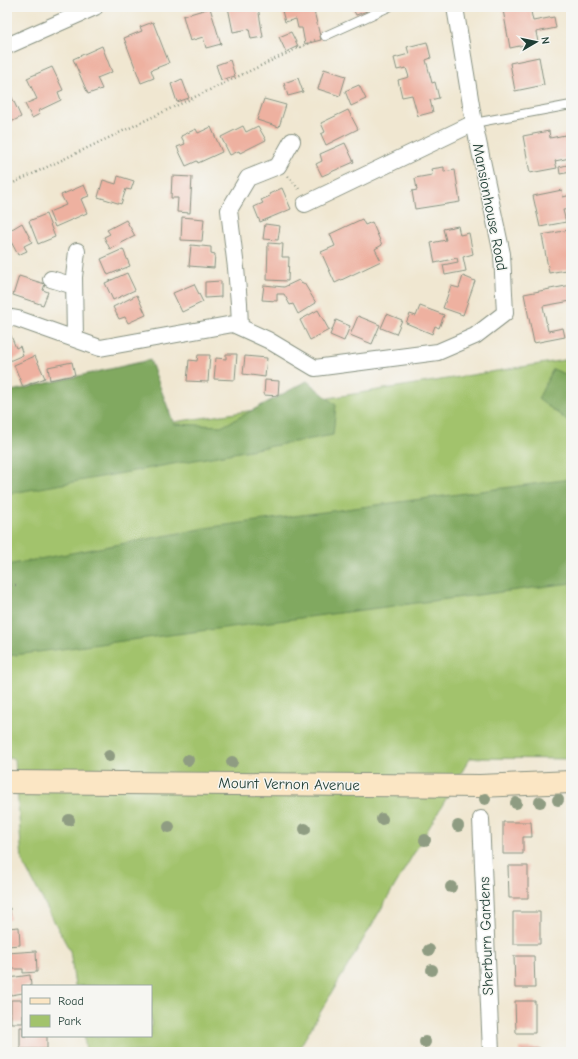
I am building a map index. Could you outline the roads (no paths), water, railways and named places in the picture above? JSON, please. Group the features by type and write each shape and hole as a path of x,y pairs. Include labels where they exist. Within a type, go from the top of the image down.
{"main road":[{"name":"Mount Vernon Avenue","path":"7,782 480,786 571,782"}],"street":[{"path":"7,46 95,7"},
{"name":"Mansionhouse Road","path":"7,317 18,319 100,348 234,324 268,340 315,368 438,352 475,336 505,313 502,254 474,123 455,7"},
{"name":"Mansionhouse Road","path":"308,202 474,123"},
{"path":"240,327 236,268 229,210 248,178 278,166 292,142"},
{"path":"75,339 74,277 77,250"},
{"path":"51,279 74,286"},
{"name":"Sherburn Gardens","path":"482,820 491,1052"}],"lane":[{"path":"325,36 389,7"},
{"path":"474,123 571,105"}]}
